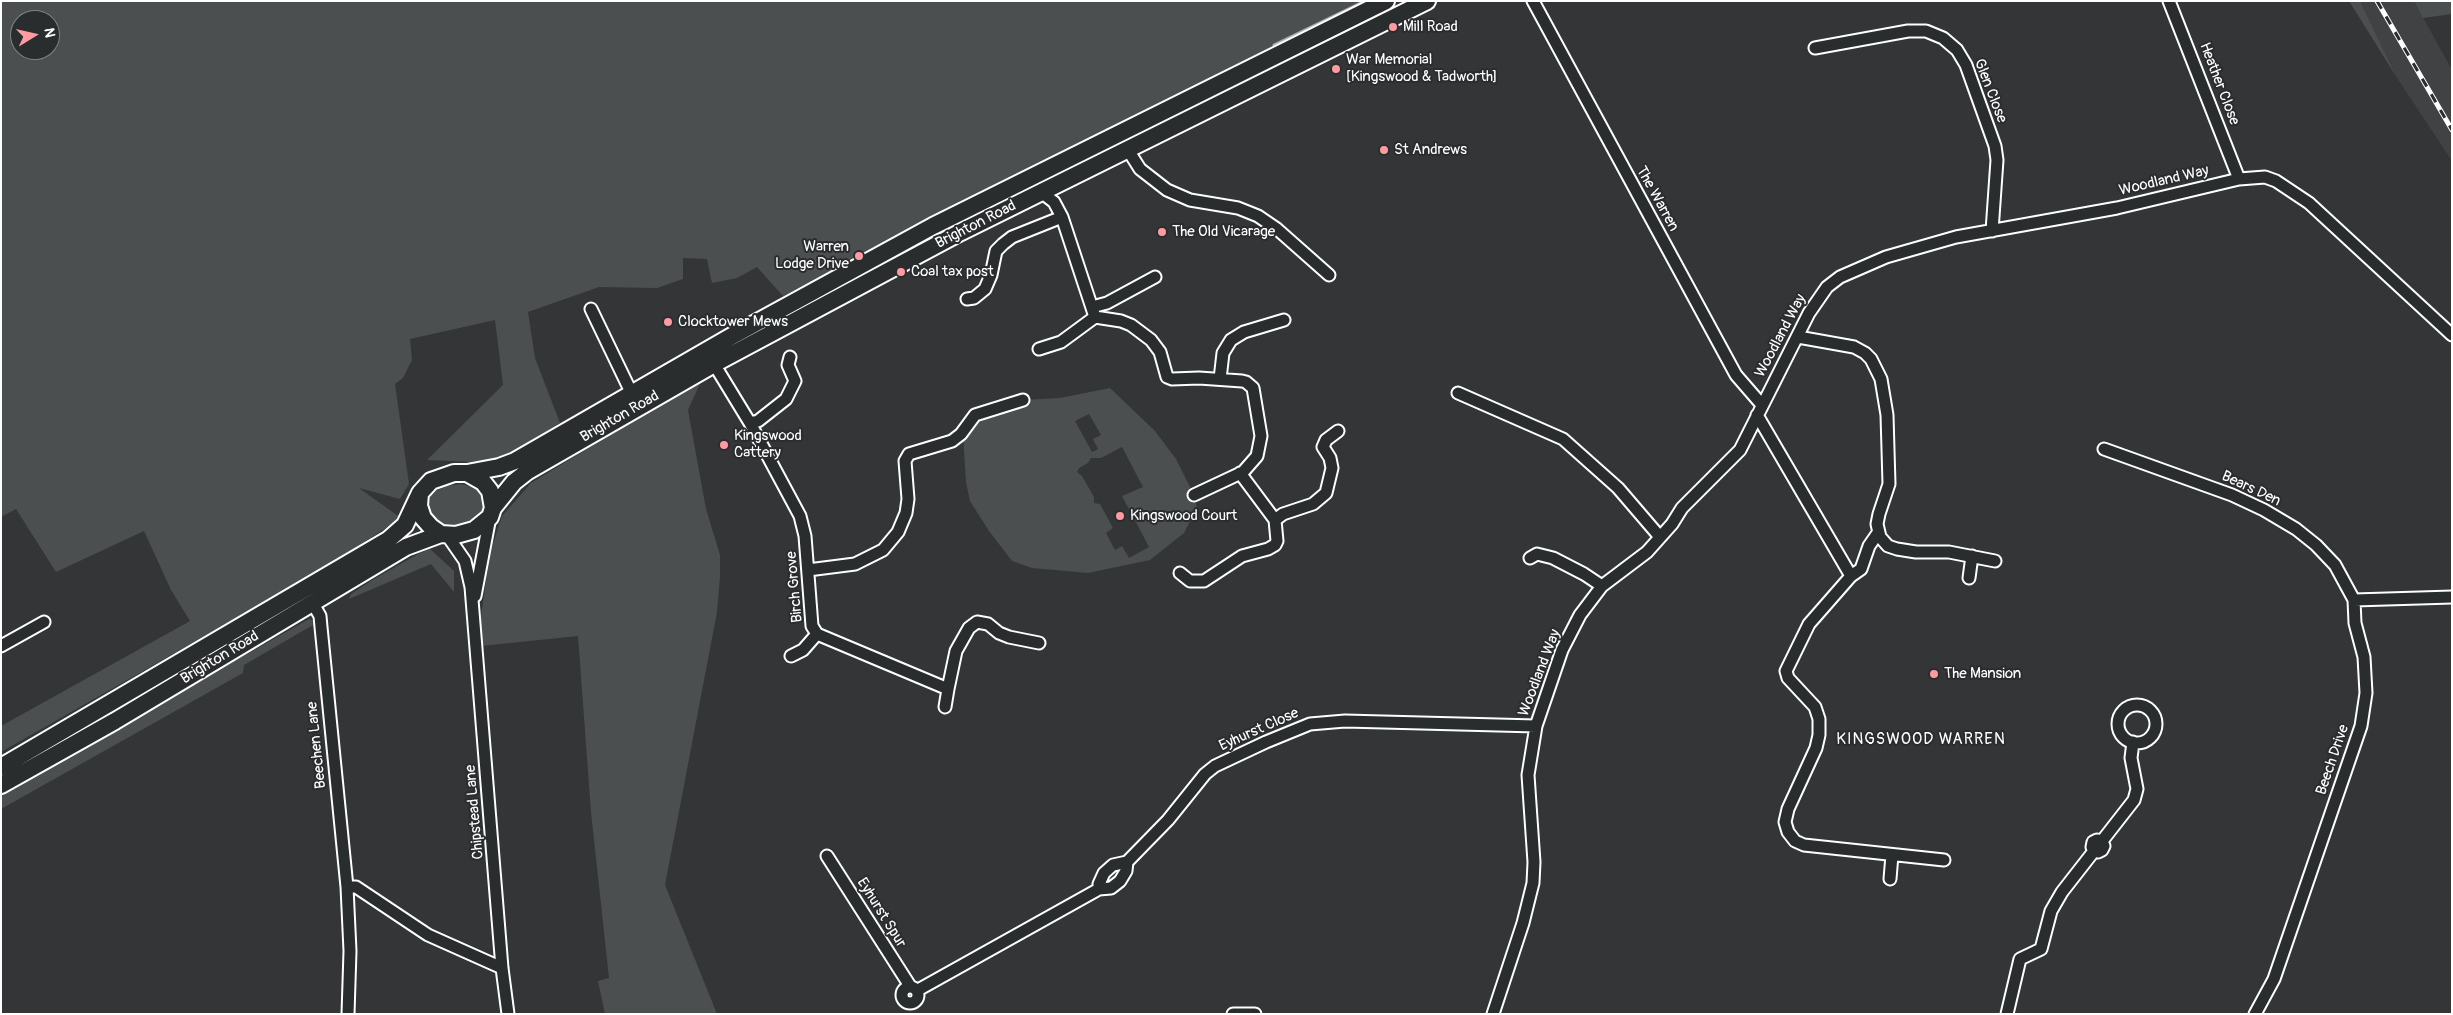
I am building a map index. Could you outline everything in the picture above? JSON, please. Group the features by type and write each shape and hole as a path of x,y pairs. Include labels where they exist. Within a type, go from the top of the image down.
{"highway":[{"name":"Brighton Road","path":"467,473 499,468 515,461 732,336 933,226 1386,1"},
{"name":"Brighton Road","path":"492,512 514,482 528,471 714,364 1040,192 1427,1"},
{"path":"454,473 467,473 478,478 487,486 492,497 492,512 474,530 444,534 423,518 419,506 420,493 437,477 454,473"},
{"name":"Brighton Road","path":"1,766 388,540 404,525 420,493"},
{"name":"Brighton Road","path":"1,785 115,721 312,602 406,548 444,534"}],"street":[{"name":"The Warren","path":"1534,1 1736,375 1760,410 1851,576"},
{"name":"Heather Close","path":"2170,1 2239,178"},
{"name":"Glen Close","path":"1815,48 1908,31 1926,31 1943,38 1957,50 1966,65 1997,160 1992,231"},
{"path":"1128,150 1140,169 1167,190 1190,200 1238,208 1258,216 1277,229 1329,275"},
{"name":"Woodland Way","path":"1493,1014 1534,883 1528,775 1536,726 1562,650 1580,615 1602,586 1640,559 1682,508 1740,450 1816,299 1840,277 1921,246 2117,208 2239,178 2265,177 2288,188 2351,241 2452,335"},
{"path":"1040,192 1054,202 1062,217 1094,312"},
{"path":"967,299 974,298 985,288 991,275 996,251 1003,244 1012,237 1062,217"},
{"path":"1039,349 1061,342 1094,312 1107,303 1155,277"},
{"path":"591,309 632,394"},
{"path":"1094,312 1131,325 1151,340 1160,352 1167,377 1172,379 1220,379 1246,382 1250,385 1254,394 1261,443 1253,462 1240,473 1194,495"},
{"path":"1220,379 1222,353 1231,340 1244,332 1284,320"},
{"path":"1798,337 1854,347 1865,353 1875,366 1881,379 1887,415 1889,484 1879,514 1878,534 1869,546 1861,569 1851,576 1809,624 1786,671 1788,678 1815,707 1819,718 1819,727 1816,748 1788,809 1785,822 1788,832 1795,841 1804,845 1944,860"},
{"path":"750,424 758,421 786,398 796,381 788,365 790,357"},
{"name":"Birch Grove","path":"714,364 750,424 800,516 805,536 812,626 817,634 948,689"},
{"path":"1458,392 1563,439 1618,488 1660,537"},
{"path":"808,570 855,564 883,550 898,532 906,513 908,499 905,460 909,454 952,441 961,434 975,415 1023,400"},
{"path":"1275,520 1284,514 1313,504 1326,493 1330,483 1332,468 1323,447 1326,440 1338,431"},
{"name":"Bears Den","path":"2104,449 2232,495 2288,524 2316,545 2334,565 2354,600"},
{"path":"1180,573 1190,581 1204,581 1242,556 1272,547 1277,541 1275,520 1240,473"},
{"name":"Chipstead Lane","path":"473,608 492,512"},
{"name":"Chipstead Lane","path":"444,534 465,561 469,576 502,968 508,1014"},
{"path":"1878,534 1888,546 1897,549 1916,552 1949,552 1995,561"},
{"path":"1530,558 1537,554 1553,558 1576,569 1602,586"},
{"path":"1969,578 1972,556"},
{"path":"2354,600 2452,597"},
{"name":"Beech Drive","path":"2254,1014 2274,979 2361,726 2366,693 2364,657 2355,623 2354,600"},
{"name":"Beechen Lane","path":"312,602 320,616 322,627 347,887 350,951 348,1014"},
{"path":"1,646 44,622"},
{"path":"945,706 956,652 969,628 977,622 988,624 999,633 1039,642"},
{"path":"791,656 803,650 817,634"},
{"name":"Eyhurst Close","path":"1099,889 1104,873 1113,865 1127,862 1168,820 1200,778 1215,766 1303,726 1345,721 1536,726"},
{"path":"2007,1014 2020,959 2041,949 2051,911 2062,892 2094,851 2102,850 2104,846 2102,842 2134,800 2137,789 2131,758 2133,742"},
{"path":"1890,879 1892,855"},
{"name":"Eyhurst Spur","path":"828,856 914,988"},
{"name":"Eyhurst Close","path":"914,988 1099,889 1105,890 1116,885 1126,871 1127,862"},
{"path":"347,887 361,890 428,935 502,968"},
{"path":"1233,1014 1255,1014"}],"shaded area":[{"path":"1,1 1370,1 1212,78 783,296 757,267 737,278 712,283 707,259 683,258 683,279 657,288 599,287 528,312 535,358 560,423 495,463 427,460 503,385 495,320 410,339 412,360 403,378 395,384 409,484 400,499 359,488 401,518 329,565 1,752 1,726 190,621 171,590 144,531 56,572 16,509 1,517"},
{"path":"2349,1 2360,1 2397,78"},
{"path":"2360,1 2414,1 2452,70 2452,161 2397,78"},
{"path":"2414,1 2452,1 2452,14 2423,18"},
{"path":"702,379 688,410 706,509 720,555 720,577 717,612 665,885 717,1014 605,1014 598,981 609,978 591,812 578,636 481,646 481,616 487,574 493,544 502,516 531,483"},
{"path":"1110,388 1155,431 1176,459 1194,495 1197,508 1184,533 1150,560 1088,573 1032,568 1012,561 989,531 970,501 966,482 963,435 966,424 1023,400 1060,398","holes":["1089,414 1101,435 1093,439 1098,449 1092,452 1075,421","1122,447 1143,487 1122,496 1149,547 1129,558 1122,546 1115,550 1106,533 1113,528 1100,504 1094,503 1094,497 1082,476 1077,472 1091,458 1101,458"]},
{"path":"461,484 474,487 481,493 486,501 484,515 471,526 443,529 426,514 427,500 433,492 447,486"},
{"path":"430,549 454,571 454,592 431,564 349,599 351,594 374,579"},
{"path":"309,619 312,620 313,625 244,665 243,673 1,809 1,793"}],"waterway":[{"path":"1274,45 1365,1"}],"railway":[{"path":"2377,1 2452,130"}],"place":[{"name":"Mill Road","path":"1393,27"},
{"name":"War Memorial [Kingswood & Tadworth]","path":"1336,69"},
{"name":"St Andrews","path":"1384,150"},
{"name":"The Old Vicarage","path":"1162,232"},
{"name":"Warren Lodge Drive","path":"859,256"},
{"name":"Coal tax post","path":"901,272"},
{"name":"Clocktower Mews","path":"668,322"},
{"name":"Kingswood Cattery","path":"724,445"},
{"name":"Kingswood Court","path":"1120,516"},
{"name":"The Mansion","path":"1934,674"}],"district":[{"name":"KINGSWOOD WARREN","path":"1921,740"}]}
